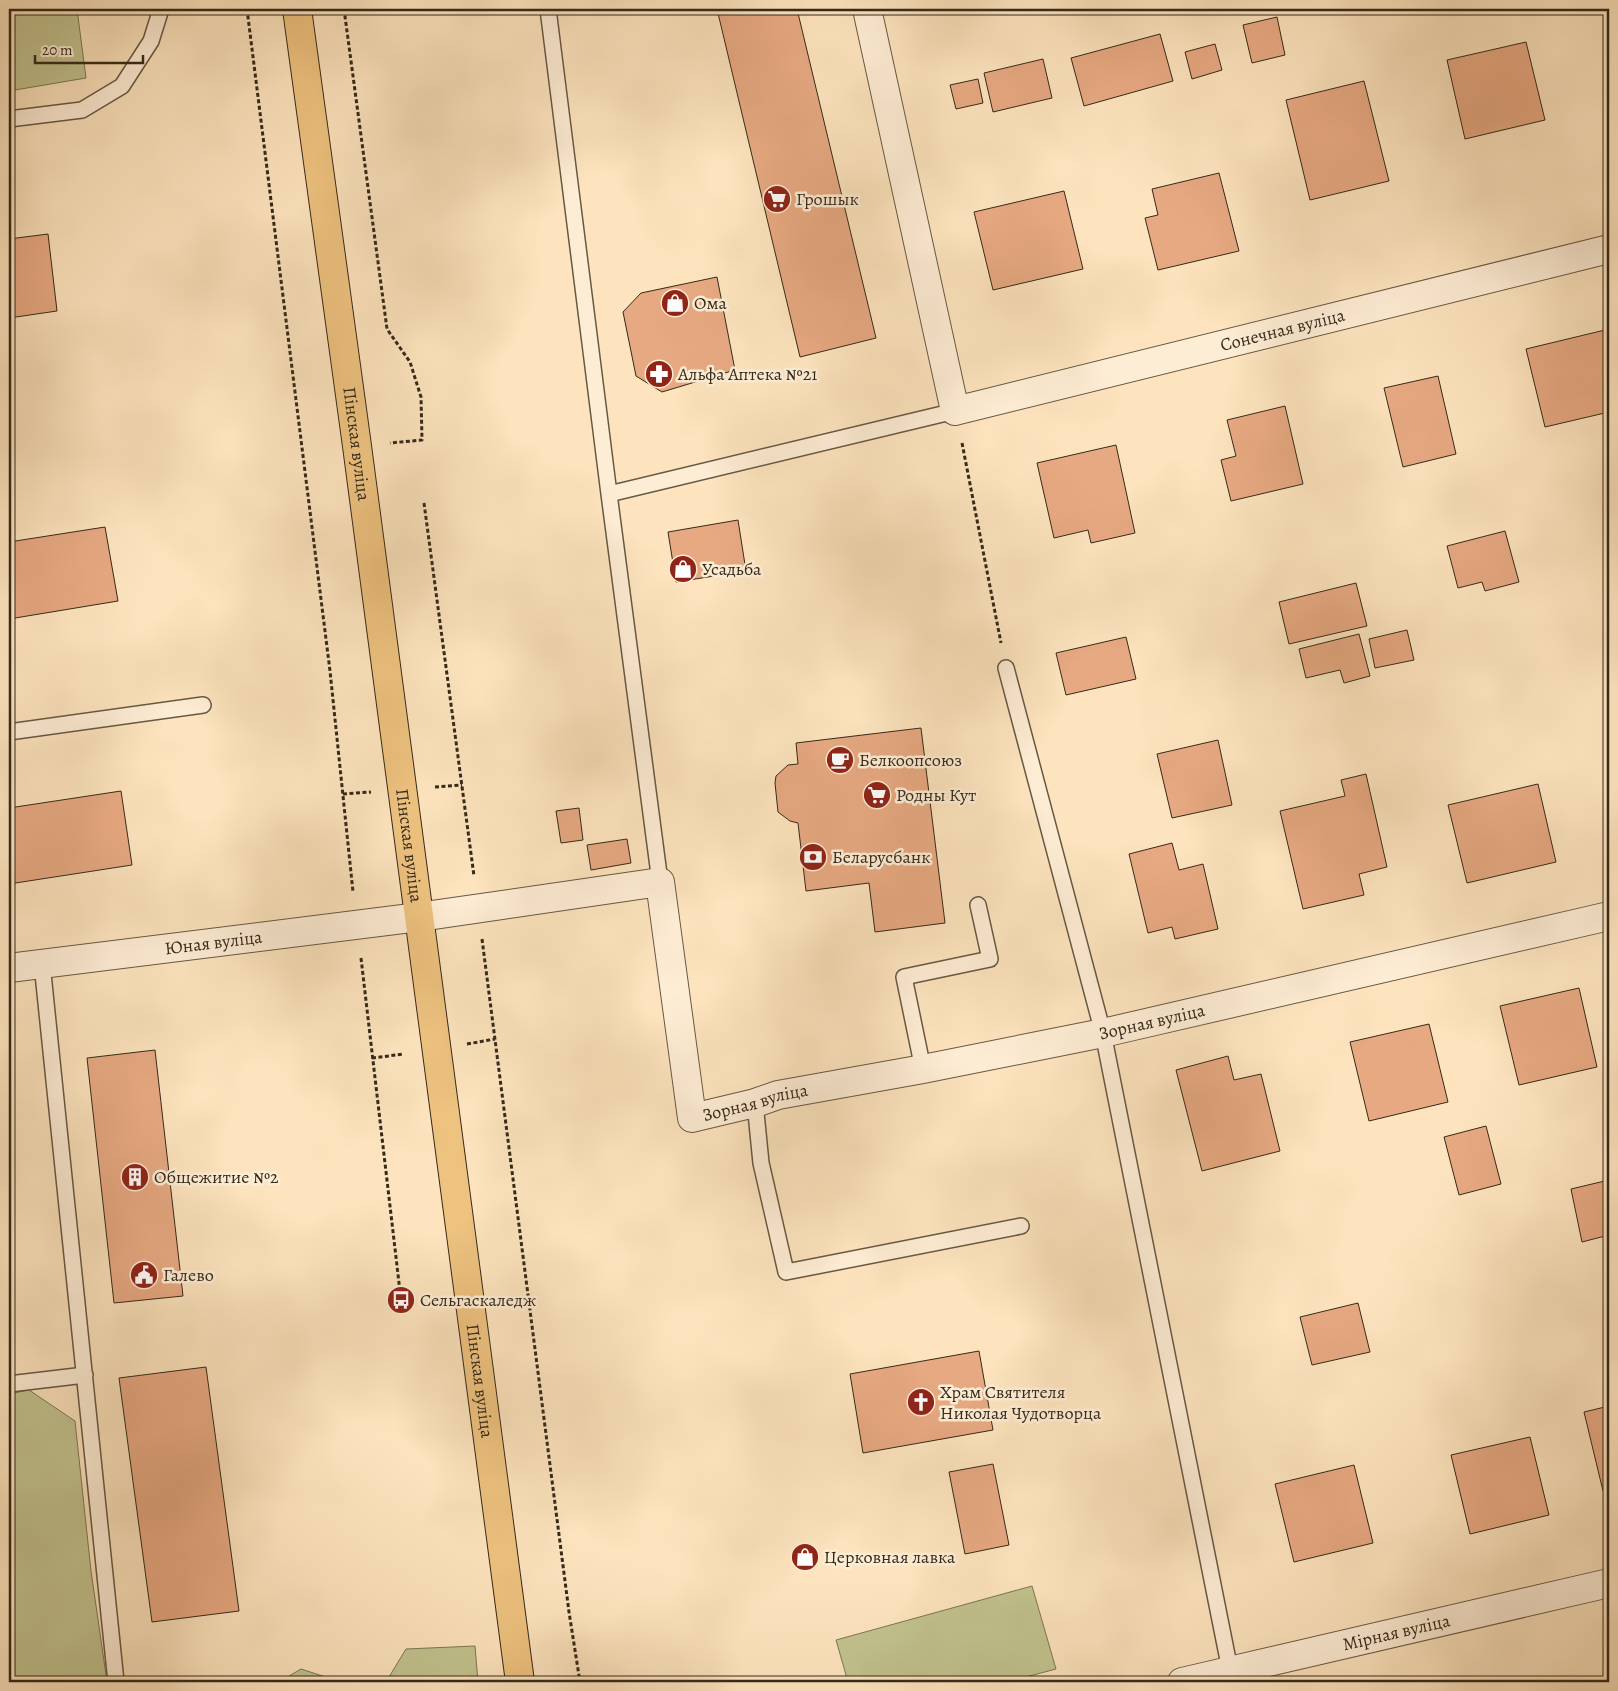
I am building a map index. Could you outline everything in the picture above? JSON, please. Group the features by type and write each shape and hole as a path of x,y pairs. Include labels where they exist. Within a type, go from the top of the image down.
{"main road":[{"name":"Пінская вуліца","path":"296,9 420,917 451,1171 520,1682"}],"street":[{"path":"867,9 955,411"},
{"name":"Сонечная вуліца","path":"955,411 1609,250"},
{"name":"Юная вуліца","path":"9,968 420,917 660,882"},
{"name":"Зорная вуліца","path":"660,882 692,1118 755,1104 778,1095 923,1069 1103,1033 1609,916"},
{"name":"Мірная вуліца","path":"1182,1682 1609,1583"}],"lane":[{"path":"9,119 82,110 122,86 151,41 161,9"},
{"path":"548,9 660,882"},
{"path":"609,494 955,411"},
{"path":"1006,668 1103,1033 1230,1670"},
{"path":"9,732 203,705"},
{"path":"923,1069 904,977 990,960 978,905"},
{"path":"42,964 116,1682"},
{"path":"755,1104 761,1163 786,1272 1021,1226"},
{"path":"9,1384 85,1375"}],"path":[{"path":"248,9 330,671 357,925 401,1300"},
{"path":"344,9 386,329 410,362 413,371 421,396 422,440"},
{"path":"955,411 1006,668"},
{"path":"424,503 569,1612 580,1682"}],"green space":[{"path":"9,9 77,9 86,78 9,91"},
{"path":"29,1390 75,1421 91,1571 107,1682 9,1682 9,1394"},
{"path":"1032,1586 1056,1669 1007,1682 848,1682 836,1640"},
{"path":"475,1646 478,1682 386,1682 406,1649"},
{"path":"301,1669 341,1682 279,1682"}],"building":[{"path":"717,9 797,9 876,338 800,357"},
{"path":"1277,17 1285,55 1252,63 1243,25"},
{"path":"1160,34 1173,81 1084,106 1071,58"},
{"path":"1526,42 1545,120 1465,139 1447,60"},
{"path":"1215,44 1222,70 1192,79 1185,52"},
{"path":"1043,59 1052,98 993,112 984,73"},
{"path":"978,79 983,103 956,109 950,85"},
{"path":"1364,81 1389,181 1310,200 1286,100"},
{"path":"1219,173 1239,251 1158,270 1145,218 1158,215 1152,189"},
{"path":"1064,191 1083,269 993,290 974,212"},
{"path":"48,234 57,311 9,318 9,239"},
{"path":"717,277 735,370 662,392 636,376 623,312 641,293"},
{"path":"1605,330 1609,348 1609,412 1545,427 1526,349"},
{"path":"1438,376 1456,454 1403,467 1384,388"},
{"path":"1285,406 1303,484 1231,501 1221,460 1236,456 1227,420"},
{"path":"1116,445 1135,533 1091,543 1088,530 1054,538 1037,463"},
{"path":"738,520 746,571 676,582 668,532"},
{"path":"105,527 118,601 9,619 9,542"},
{"path":"1505,531 1519,582 1485,591 1482,582 1458,588 1447,546"},
{"path":"1356,583 1367,626 1289,644 1279,602"},
{"path":"1407,630 1414,660 1375,668 1369,639"},
{"path":"1359,634 1370,676 1344,683 1340,670 1306,678 1299,649"},
{"path":"1126,637 1136,679 1066,695 1056,653"},
{"path":"921,728 945,923 875,932 869,883 806,891 798,823 790,821 778,812 776,776 788,765 798,764 796,743"},
{"path":"1218,740 1232,805 1172,818 1157,754"},
{"path":"1366,774 1387,867 1359,874 1364,895 1303,909 1280,811 1345,796 1341,780"},
{"path":"1538,784 1556,862 1467,883 1448,805"},
{"path":"121,791 132,865 9,884 9,808"},
{"path":"579,808 583,840 561,843 556,811"},
{"path":"627,839 631,863 591,870 587,845"},
{"path":"1172,843 1179,870 1203,864 1218,929 1175,939 1172,927 1148,933 1129,854"},
{"path":"1579,988 1597,1067 1519,1085 1500,1006"},
{"path":"1429,1024 1448,1102 1369,1121 1350,1042"},
{"name":"Общежитие №2","path":"155,1050 183,1296 114,1303 87,1058"},
{"path":"1228,1056 1234,1080 1261,1074 1280,1151 1202,1171 1176,1070"},
{"path":"1486,1126 1501,1184 1459,1195 1444,1137"},
{"path":"1609,1180 1609,1235 1582,1242 1571,1189"},
{"path":"1358,1303 1370,1352 1312,1365 1300,1317"},
{"name":"Храм Святителя Николая Чудотворца","path":"979,1351 993,1430 863,1453 850,1374"},
{"path":"206,1367 239,1611 152,1622 119,1378"},
{"path":"1609,1406 1609,1489 1603,1491 1584,1412"},
{"path":"1530,1437 1549,1515 1470,1534 1451,1455"},
{"path":"993,1464 1009,1545 965,1554 949,1472"},
{"path":"1354,1465 1373,1543 1294,1562 1275,1484"}],"place":[{"name":"Грошык","path":"777,199"},
{"name":"Ома","path":"675,303"},
{"name":"Альфа Аптека №21","path":"659,374"},
{"name":"Усадьба","path":"683,569"},
{"name":"Белкоопсоюз","path":"840,760"},
{"name":"Родны Кут","path":"877,795"},
{"name":"Беларусбанк","path":"813,857"},
{"name":"Общежитие №2","path":"135,1177"},
{"name":"Галево","path":"144,1275"},
{"name":"Сельгаскаледж","path":"401,1300"},
{"name":"Храм Святителя Николая Чудотворца","path":"921,1402"},
{"name":"Церковная лавка","path":"805,1557"}]}
